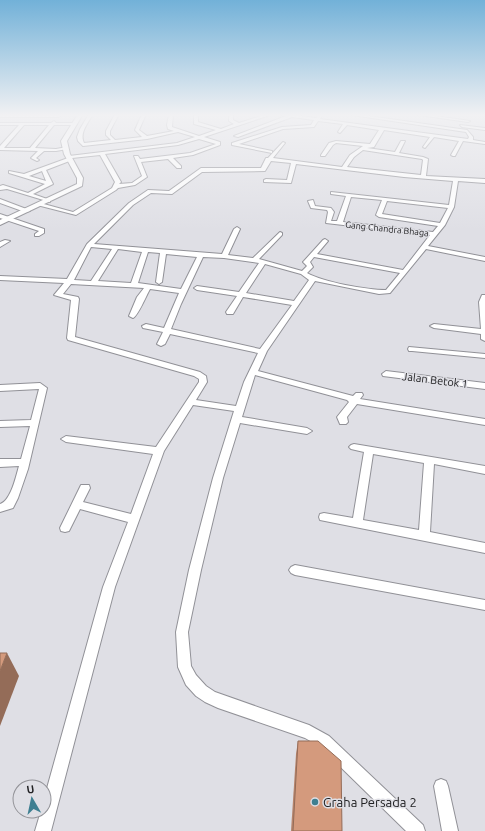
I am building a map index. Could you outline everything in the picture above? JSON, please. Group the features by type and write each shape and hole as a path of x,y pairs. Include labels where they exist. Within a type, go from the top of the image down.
{"street":[{"path":"37,160 33,158 40,153"},
{"path":"0,223 80,185 80,178 67,153"},
{"path":"24,176 43,169 67,153 111,153"},
{"path":"40,205 73,214 117,186 133,184 144,178 146,175 134,153"},
{"path":"138,161 170,158 192,153"},
{"path":"43,831 109,587 159,451 203,382 203,378 200,375 70,338 75,299 58,295 69,281 89,245 131,204 150,191 170,193 201,170 263,170 268,159 274,153"},
{"path":"344,168 352,156 357,153"},
{"path":"391,153 426,160 423,177"},
{"path":"102,154 118,182 117,186"},
{"path":"170,158 179,167"},
{"path":"268,159 344,168 364,173 485,181"},
{"path":"266,181 289,182 294,162"},
{"path":"43,169 50,184"},
{"path":"11,172 50,184"},
{"path":"89,245 255,260 308,276 370,291 388,292 442,225 451,204 456,180"},
{"path":"29,194 50,184"},
{"path":"1,187 29,194 48,201"},
{"path":"333,193 451,204"},
{"path":"311,201 313,207 329,209 331,212 328,222 339,224 349,195"},
{"path":"397,195 451,204"},
{"path":"385,199 379,215 381,216 442,225"},
{"path":"0,201 27,211"},
{"path":"0,216 7,220 42,230 41,233 37,235"},
{"name":"Gang Chandra Bhaga","path":"339,224 435,234"},
{"path":"224,256 237,229"},
{"path":"255,260 280,234"},
{"path":"0,238 7,241 0,245"},
{"path":"325,241 306,262 310,265 308,276 295,303 262,352 248,382 218,478 195,570 182,632 183,656 188,675 201,691 218,701 309,732 324,740 417,831"},
{"path":"424,247 485,259"},
{"path":"94,282 116,248"},
{"path":"134,285 146,250"},
{"path":"159,282 162,251"},
{"path":"161,344 183,291 201,255"},
{"path":"313,256 405,272"},
{"path":"230,312 263,262"},
{"path":"0,278 94,282 149,286 183,291"},
{"path":"133,316 141,297 149,286"},
{"path":"197,288 295,303"},
{"path":"434,326 484,335 484,300"},
{"path":"146,326 262,352"},
{"path":"412,349 485,356"},
{"path":"253,372 350,398 357,398 485,422"},
{"name":"Jalan Betok 1","path":"386,374 485,386"},
{"path":"0,388 43,387 25,462 4,507"},
{"path":"343,422 342,417 357,398"},
{"path":"189,402 307,431"},
{"path":"0,424 34,423"},
{"path":"66,439 159,451"},
{"path":"354,447 485,470"},
{"path":"358,523 369,450"},
{"path":"424,535 429,460"},
{"path":"0,463 25,462"},
{"path":"65,528 85,488"},
{"path":"76,504 134,519"},
{"path":"324,517 424,535 485,548"},
{"path":"295,570 485,606"},
{"path":"441,786 450,831"}],"building":[{"path":"0,653 7,653 0,671"},
{"name":"Graha Persada 2","path":"298,741 318,741 341,761 342,831 293,831"}],"place":[{"name":"Graha Persada 2","path":"315,802"}]}
